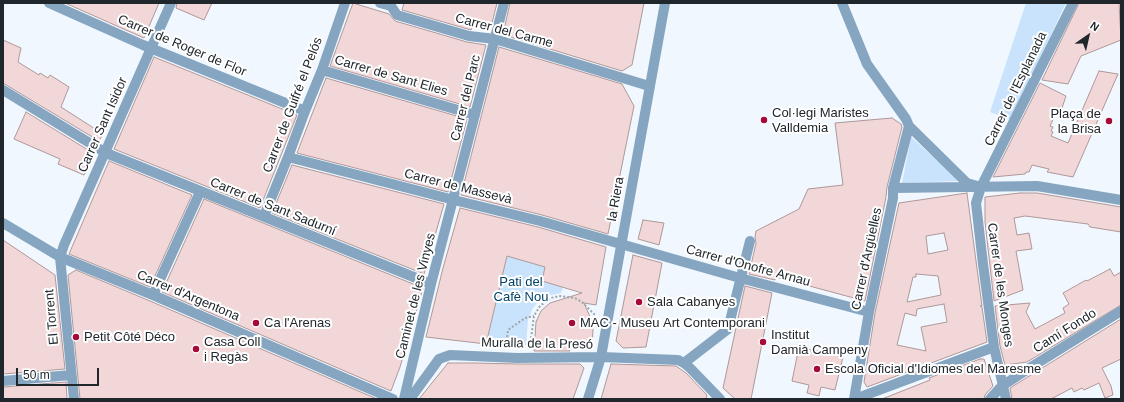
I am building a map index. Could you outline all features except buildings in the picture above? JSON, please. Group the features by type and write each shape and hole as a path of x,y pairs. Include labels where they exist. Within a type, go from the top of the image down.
{"street":[{"name":"Carrer de Roger de Flor","path":"49,3 151,48 305,111"},
{"name":"Carrer Sant Isidor","path":"60,257 171,3"},
{"name":"Carrer de Guifré el Pelós","path":"264,216 322,70 345,3"},
{"name":"Carrer del Carme","path":"380,3 390,6 397,15 469,36 495,39 649,86"},
{"name":"Carrer del Parc","path":"454,200 504,3"},
{"name":"la Riera","path":"588,399 600,357 665,3"},
{"path":"842,3 867,64 906,119 909,126 967,183 981,187"},
{"name":"Carrer de l'Esplanada","path":"981,187 1073,3"},
{"name":"Carrer de Sant Elies","path":"322,70 475,115"},
{"name":"Carrer de Sant Sadurní","path":"3,90 106,153 431,284"},
{"name":"Carrer d'Argüelles","path":"854,399 869,312 893,198 893,188 909,126"},
{"name":"Carrer de Massevà","path":"288,157 540,221 621,244"},
{"path":"893,188 1037,186 1121,200"},
{"name":"Carrer de les Monges","path":"981,187 976,203 983,264 994,347 1006,399"},
{"path":"153,295 200,192"},
{"name":"Caminet de les Vinyes","path":"404,399 431,284 454,200"},
{"name":"Carrer d'Argentona","path":"3,223 60,257 153,295 393,399"},
{"path":"720,399 710,395 684,363 728,329 750,241"},
{"name":"Carrer d'Onofre Arnau","path":"621,244 740,278 869,312"},
{"name":"El Torrent","path":"60,257 74,399"},
{"name":"Camí Fondo","path":"990,399 1002,386 1121,311"},
{"path":"854,399 994,347"},
{"name":"Muralla de la Presó","path":"410,399 439,359 450,355 517,358 600,357 678,360 684,363"},
{"path":"3,381 71,375"}],"path":[{"path":"530,346 534,316 545,301 559,296 575,298 582,302 595,315"},
{"path":"506,345 508,330 525,318 534,316"}],"green space":[{"path":"1026,3 1066,3 1011,120 990,112"},
{"path":"911,137 960,181 902,183"},
{"name":"Pati del Cafè Nou","path":"507,256 545,267 542,281 563,287 561,293 546,296 533,308 528,320 526,346 486,344"}],"place":[{"name":"Col·legi Maristes Valldemia","path":"764,120"},
{"name":"Plaça de la Brisa","path":"1109,121"},
{"name":"Sala Cabanyes","path":"639,302"},
{"name":"Ca l'Arenas","path":"256,323"},
{"name":"MAC - Museu Art Contemporani","path":"572,323"},
{"name":"Petit Côté Déco","path":"76,337"},
{"name":"Institut Damià Campeny","path":"763,342"},
{"name":"Casa Coll i Regàs","path":"196,349"},
{"name":"Escola Oficial d'Idiomes del Maresme","path":"817,369"}]}
